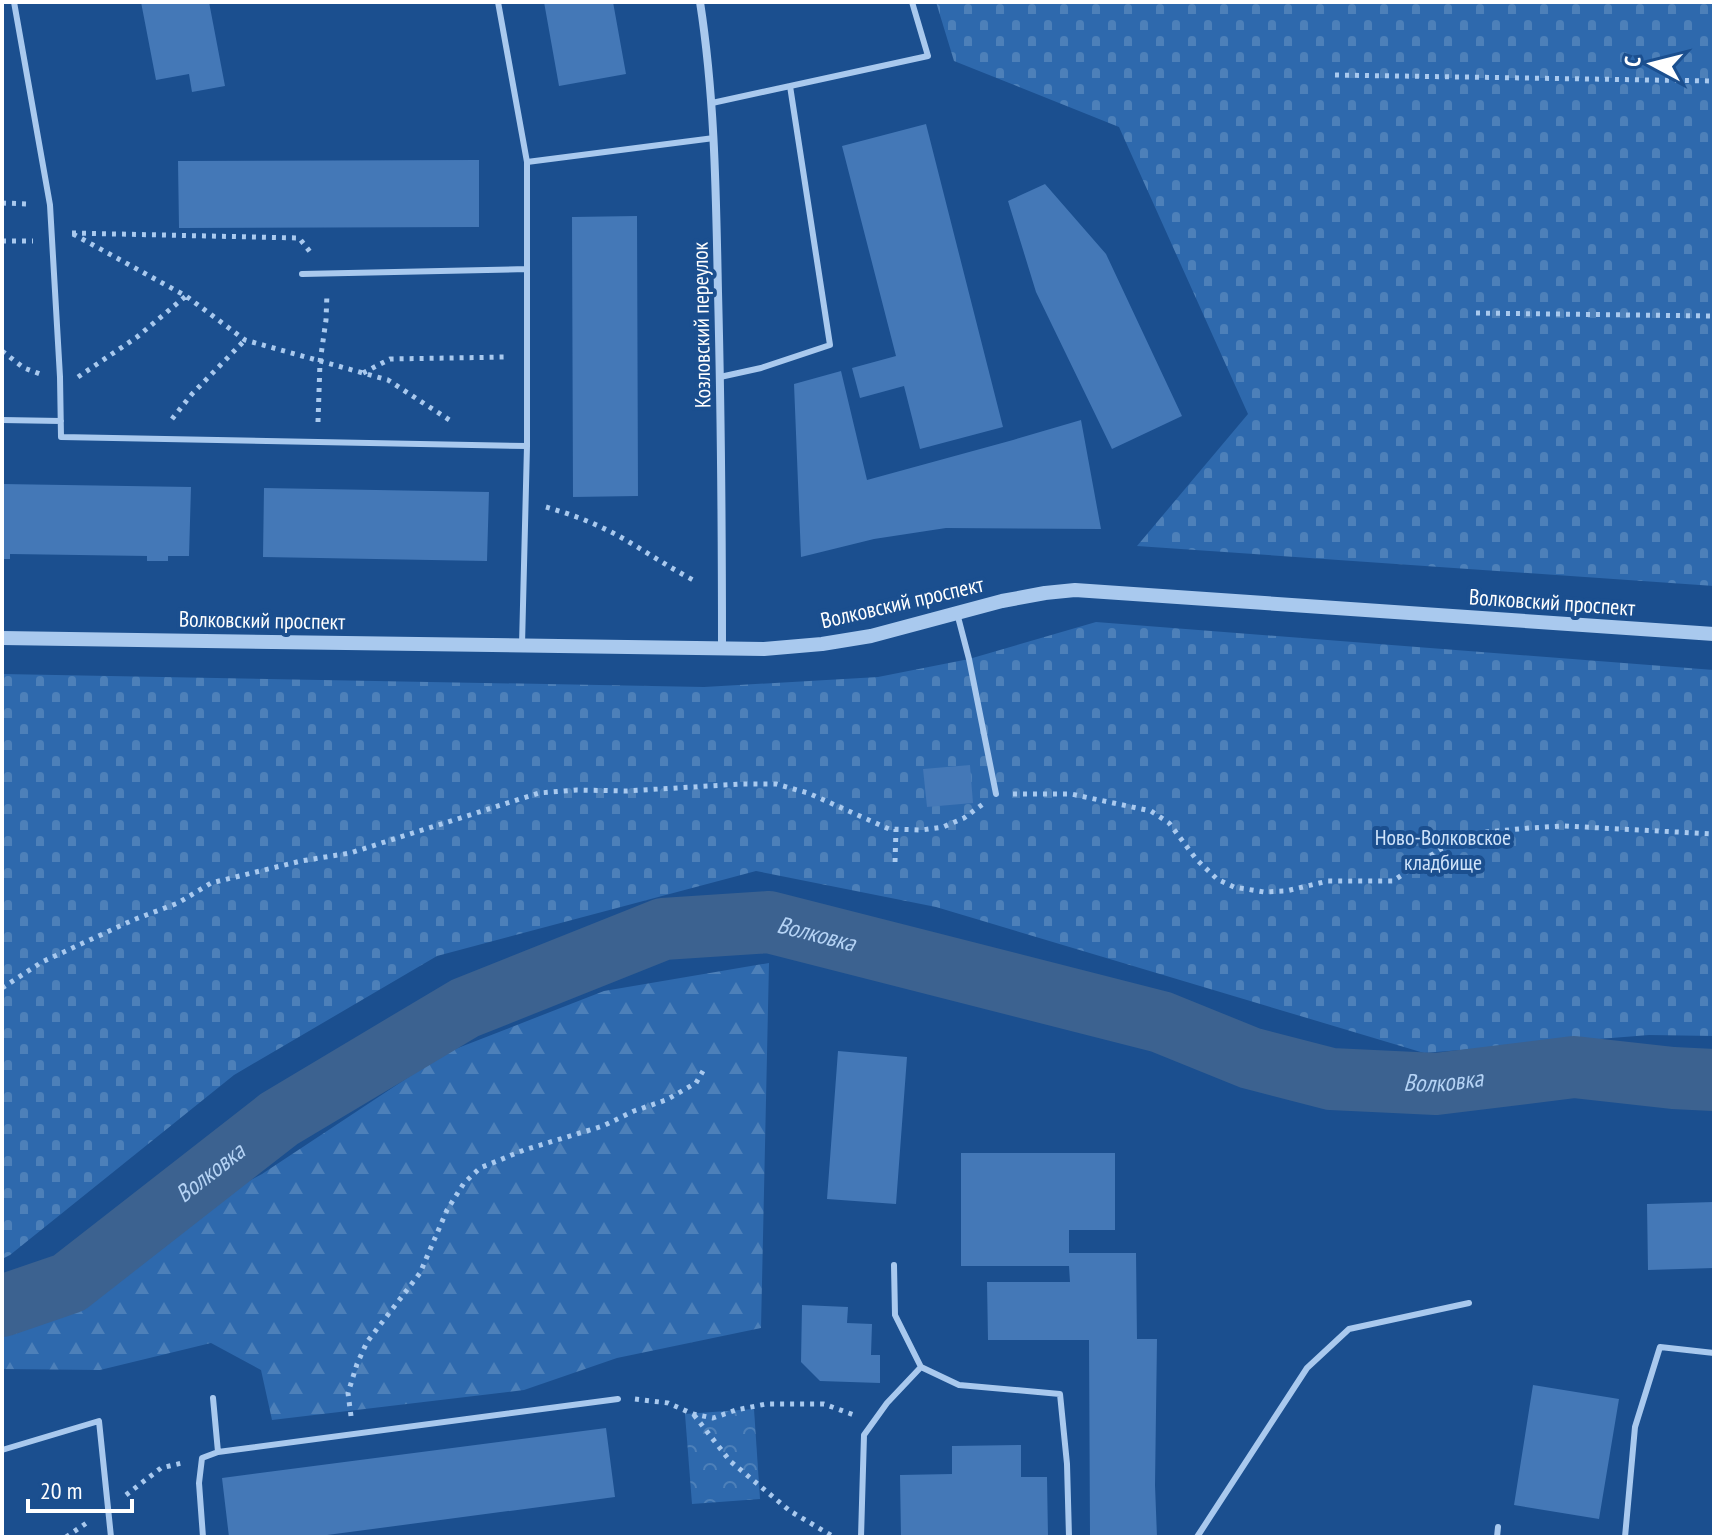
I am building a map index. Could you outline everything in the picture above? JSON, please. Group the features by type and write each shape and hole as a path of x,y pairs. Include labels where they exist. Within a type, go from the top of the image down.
{"street":[{"name":"Козловский переулок","path":"700,2 714,138 722,649"},
{"name":"Волковский проспект","path":"2,638 764,649 871,636 1002,601 1075,590 1714,634"}],"lane":[{"path":"14,2 45,178 52,237 61,437 527,446"},
{"path":"498,2 527,162 527,446 522,646"},
{"path":"712,103 928,56 912,2"},
{"path":"720,377 761,368 830,345 790,86"},
{"path":"527,162 714,138"},
{"path":"302,274 527,269"},
{"path":"2,420 61,421"},
{"path":"957,613 996,794"},
{"path":"894,1265 895,1315 921,1367 959,1385 1060,1394 1067,1464 1069,1537"},
{"path":"1197,1537 1307,1368 1349,1329 1469,1303"},
{"path":"1625,1537 1635,1427 1660,1347 1714,1353"},
{"path":"861,1537 864,1435 887,1403 921,1367"},
{"path":"213,1398 218,1452"},
{"path":"203,1537 199,1483 202,1458 218,1452 618,1399"},
{"path":"2,1450 99,1421 111,1537"},
{"path":"1497,1537 1498,1527"}],"path":[{"path":"1335,75 1714,81"},
{"path":"72,233 186,296 245,340 388,380 462,429 473,445"},
{"path":"2,241 72,233 299,238 328,273 320,362 318,442"},
{"path":"2,351 34,373 77,377 137,337 186,296"},
{"path":"1476,313 1714,316"},
{"path":"157,439 192,394 245,340"},
{"path":"362,373 390,359 527,356"},
{"path":"526,501 574,515 626,540 695,581"},
{"path":"2,988 42,962 178,903 211,883 301,861 350,853 539,793 776,784 808,793 889,829 922,830 943,827 964,818 996,794 1071,794 1151,811 1169,823 1196,859 1217,879 1234,887 1264,892 1286,891 1328,881 1393,881 1439,850 1463,838 1487,832 1564,826 1714,834"},
{"path":"895,862 896,829"},
{"path":"352,1433 348,1393 357,1364 367,1342 420,1273 447,1210 464,1183 480,1168 524,1150 603,1126 666,1100 696,1083 703,1071"},
{"path":"618,1399 643,1398 668,1403 693,1414 713,1418 766,1404 824,1404 873,1422"},
{"path":"693,1414 730,1461 790,1511 834,1537"},
{"path":"108,1509 161,1468 202,1458"}],"green space":[{"path":"936,2 1714,2 1714,586 1137,546 1248,414 1119,127 954,61"},
{"name":"Ново-Волковское кладбище","path":"1096,622 1714,670 1714,1036 1649,1035 1424,1053 936,907 756,871 437,956 234,1075 2,1259 2,674 704,687 878,677 969,659"},
{"path":"769,963 761,1328 617,1358 524,1390 272,1420 261,1370 211,1343 100,1370 2,1369 2,1303 117,1250 262,1174 445,1053 604,991"},
{"path":"754,1409 760,1499 692,1504 685,1414"}],"building":[{"path":"141,2 209,2 225,86 192,92 189,74 156,80"},
{"path":"544,2 613,2 626,74 559,86"},
{"path":"926,124 1003,427 920,449 904,386 860,398 852,368 896,356 842,146"},
{"path":"479,160 479,227 179,228 178,161"},
{"path":"1045,184 1106,254 1182,416 1112,449 1036,292 1008,201"},
{"path":"637,216 638,496 573,497 572,217"},
{"path":"841,371 867,480 1081,420 1101,529 946,528 874,539 801,557 794,384"},
{"path":"2,484 191,487 189,556 168,556 168,561 147,561 147,556 10,554 10,559 2,559"},
{"path":"264,488 489,492 487,561 263,557"},
{"path":"970,765 973,803 927,807 923,769"},
{"path":"838,1051 907,1057 896,1204 827,1199"},
{"path":"961,1153 1115,1153 1115,1230 1069,1230 1069,1253 1136,1253 1137,1339 1157,1339 1157,1537 1090,1537 1089,1340 988,1340 987,1282 1070,1282 1069,1266 961,1266"},
{"path":"1714,1202 1714,1268 1648,1270 1647,1204"},
{"path":"802,1305 848,1307 847,1323 872,1324 871,1355 880,1355 880,1383 820,1381 801,1362"},
{"path":"1533,1385 1619,1399 1599,1519 1514,1505"},
{"path":"606,1428 615,1497 312,1537 229,1537 222,1478"},
{"path":"1021,1445 1021,1477 1047,1477 1048,1537 901,1537 900,1475 952,1474 952,1446"}],"waterway":[{"name":"Волковка","path":"2,1306 69,1283 279,1119 465,1008 663,929 769,922 1161,1022 1250,1058 1331,1079 1436,1084 1574,1067 1714,1080"}]}
